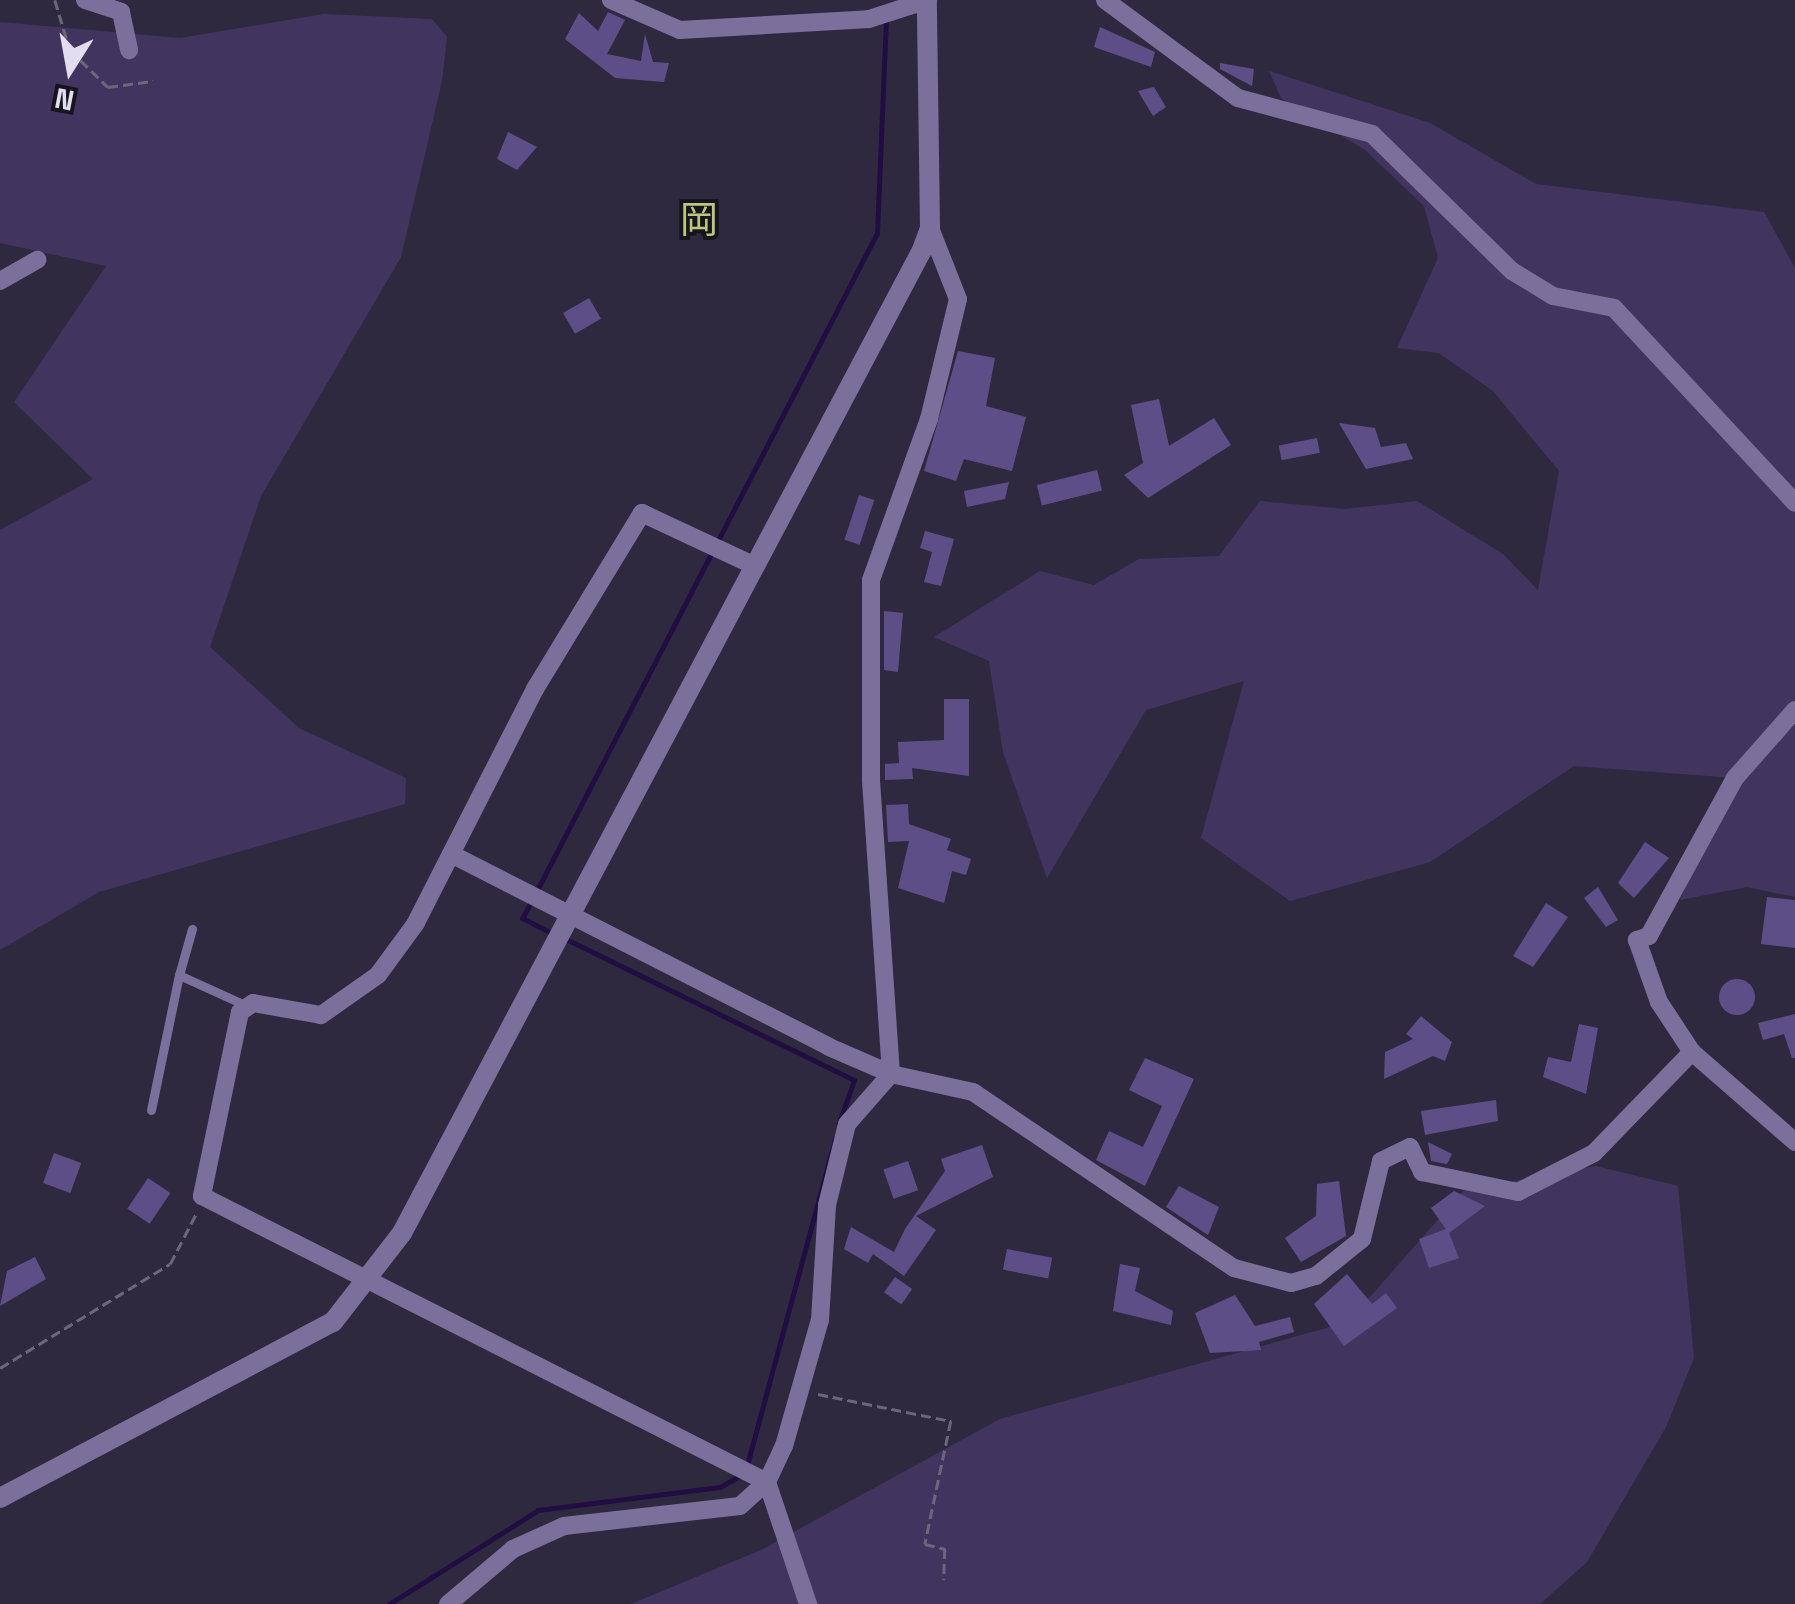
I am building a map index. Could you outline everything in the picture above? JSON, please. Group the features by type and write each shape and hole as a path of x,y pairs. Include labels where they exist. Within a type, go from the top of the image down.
{"street":[{"path":"85,0 121,12 129,50"},
{"path":"448,1604 536,1536 598,1520 723,1512 767,1482 800,1391 820,1320 828,1205 847,1124 890,1074 871,780 871,580 946,364 958,299 930,228 927,0 869,19 680,30 611,0"},
{"path":"1105,0 1238,98 1372,134 1512,271 1553,296 1614,308 1795,503"},
{"path":"0,1498 309,1336 372,1276 576,913 930,228"},
{"path":"0,281 38,260"},
{"path":"755,566 642,513 451,854 416,924 350,997 310,1016 244,1005 202,1196 372,1276 767,1482 808,1604"},
{"path":"1795,710 1735,778 1649,936 1637,940 1658,1002 1692,1052 1795,1142"},
{"path":"451,854 576,913 890,1074 932,1076 972,1092 1234,1268 1291,1282 1316,1276 1362,1239 1382,1161 1410,1148 1422,1172 1518,1192 1594,1153 1692,1052"}],"lane":[{"path":"151,1110 192,930"},
{"path":"179,975 244,1005"}],"path":[{"path":"55,0 70,50 108,88 153,82"},
{"path":"0,1368 170,1264 202,1196"},
{"path":"800,1391 951,1422 925,1544 945,1549 944,1580"}],"shaded area":[{"path":"324,14 432,19 447,37 442,81 401,257 261,496 210,647 299,728 406,778 405,804 99,892 0,950 0,530 93,479 14,402 106,266 0,243 0,22 180,38"},
{"path":"1269,71 1430,123 1536,184 1764,212 1795,268 1795,897 1747,887 1680,900 1735,778 1574,766 1430,862 1290,901 1201,838 1244,681 1146,710 1047,878 1003,752 989,661 934,637 1040,571 1094,585 1139,559 1219,556 1260,501 1345,509 1417,501 1503,554 1538,590 1559,471 1493,391 1439,353 1397,348 1438,258 1424,206 1365,150 1281,98"},
{"path":"1596,1166 1678,1186 1694,1358 1666,1427 1587,1562 1540,1604 631,1604 761,1550 1000,1419 1348,1322 1464,1190"}],"building":[{"path":"608,12 625,20 607,54 641,61 645,34 653,62 669,63 664,82 615,78 565,39 579,13 598,31"},
{"path":"1100,27 1155,52 1151,67 1094,47"},
{"path":"1220,63 1254,69 1252,86 1220,69"},
{"path":"1154,87 1166,107 1153,116 1138,91"},
{"path":"508,132 537,147 517,170 497,159"},
{"path":"589,298 601,319 575,334 563,313"},
{"path":"958,351 995,358 986,406 1026,417 1012,471 964,459 956,481 924,471"},
{"path":"1159,399 1169,446 1214,418 1231,445 1148,498 1124,475 1143,463 1131,405"},
{"path":"1339,423 1375,428 1381,447 1406,443 1413,459 1366,469"},
{"path":"1317,438 1320,453 1282,460 1279,445"},
{"path":"1097,470 1102,490 1042,505 1037,485"},
{"path":"1009,482 1005,499 967,507 964,491"},
{"path":"859,495 874,500 860,545 844,540"},
{"path":"925,531 954,539 941,586 924,582 932,552 920,548"},
{"path":"884,611 903,613 898,672 884,670"},
{"path":"944,699 969,699 969,776 912,768 913,779 885,780 885,764 899,763 898,742 944,740"},
{"path":"908,804 909,824 951,839 947,850 971,859 966,875 952,871 944,903 898,888 909,841 888,842 886,805"},
{"path":"1645,842 1669,858 1634,898 1618,883"},
{"path":"1598,887 1618,920 1606,927 1584,898"},
{"path":"1767,897 1795,900 1795,948 1761,944"},
{"path":"1546,903 1568,917 1533,967 1513,956"},
{"path":"1737,979 1750,984 1755,997 1750,1010 1737,1015 1724,1010 1719,997 1724,984"},
{"path":"1795,1014 1792,1058 1784,1034 1763,1040 1758,1023"},
{"path":"1421,1016 1452,1042 1445,1061 1433,1056 1384,1079 1385,1052 1413,1039 1406,1034"},
{"path":"1579,1024 1598,1028 1586,1094 1543,1077 1548,1057 1571,1062"},
{"path":"1145,1058 1194,1079 1145,1186 1096,1160 1109,1131 1143,1147 1162,1106 1129,1090"},
{"path":"1496,1100 1498,1121 1425,1135 1421,1111"},
{"path":"1428,1142 1452,1154 1447,1164 1431,1161"},
{"path":"982,1145 993,1177 916,1216 936,1230 904,1276 873,1254 868,1263 844,1249 851,1227 894,1252 905,1229 945,1171 941,1159"},
{"path":"54,1153 81,1163 70,1193 43,1183"},
{"path":"908,1161 918,1190 894,1199 883,1169"},
{"path":"148,1178 170,1193 150,1224 127,1209"},
{"path":"1339,1181 1346,1236 1301,1262 1285,1238 1316,1216 1317,1184"},
{"path":"1179,1186 1219,1207 1208,1235 1166,1207"},
{"path":"1454,1191 1485,1206 1449,1233 1459,1258 1429,1268 1419,1239 1446,1229 1431,1208"},
{"path":"1007,1249 1052,1258 1048,1278 1003,1270"},
{"path":"35,1257 46,1279 0,1306 7,1271"},
{"path":"1120,1264 1140,1268 1135,1291 1173,1311 1171,1325 1113,1311"},
{"path":"1347,1274 1372,1304 1386,1293 1397,1308 1344,1346 1314,1304"},
{"path":"895,1277 912,1289 901,1305 884,1293"},
{"path":"1235,1295 1255,1326 1290,1317 1294,1332 1259,1342 1261,1350 1210,1353 1195,1313"}],"waterway":[{"path":"536,892 877,233 886,18"},
{"path":"531,902 522,918 554,934"},
{"path":"564,938 854,1080 839,1123"},
{"path":"747,1465 835,1138"},
{"path":"389,1604 538,1510 720,1487 741,1475"}],"district":[{"name":"岡","path":"699,221"}]}
